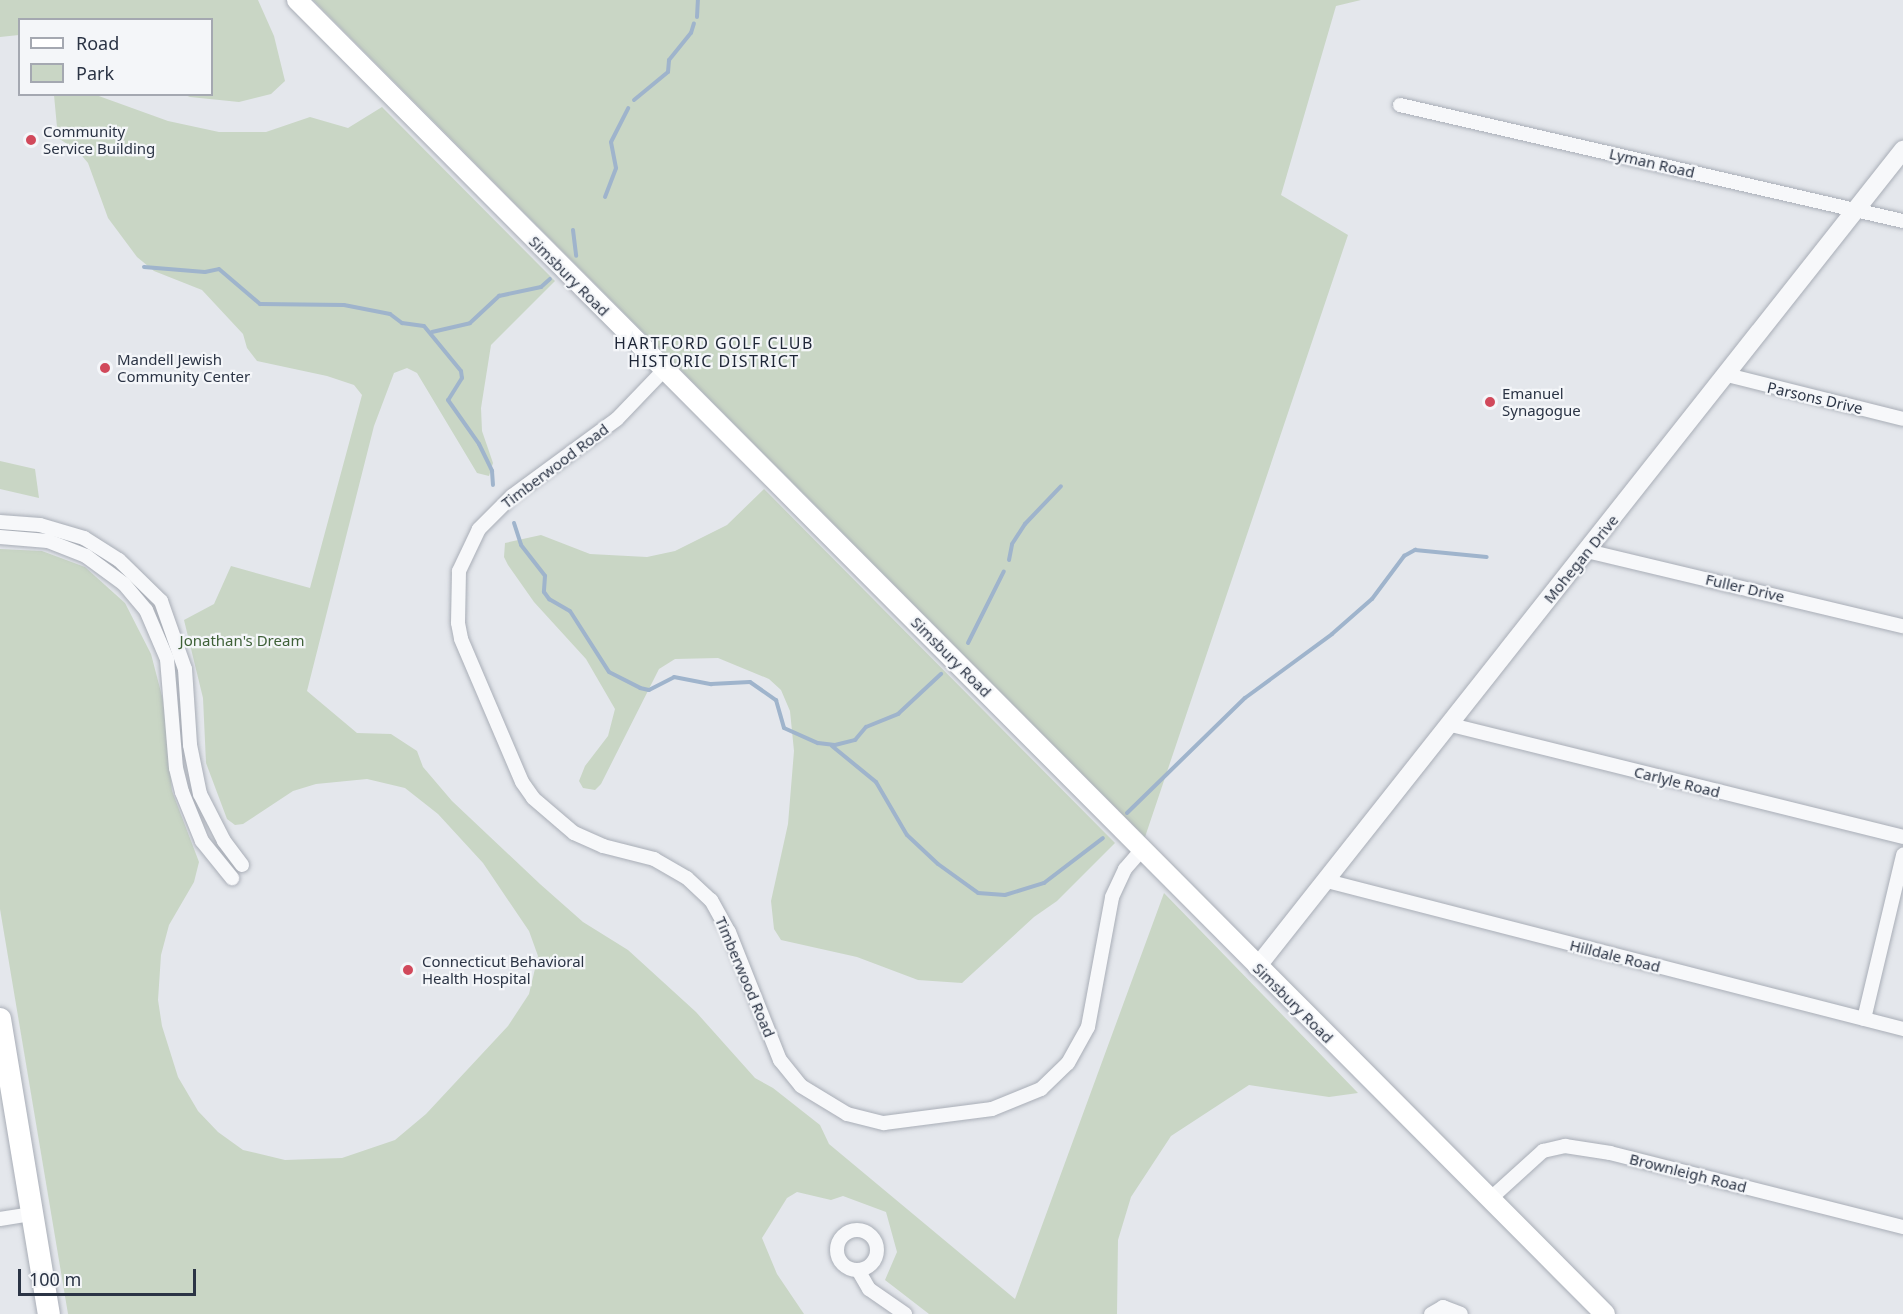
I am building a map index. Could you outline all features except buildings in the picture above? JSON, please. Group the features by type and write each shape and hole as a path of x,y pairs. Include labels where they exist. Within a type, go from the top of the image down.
{"main road":[{"name":"Simsbury Road","path":"297,0 663,371 1143,848 1257,967 1605,1314"},
{"path":"0,1019 49,1314"}],"street":[{"name":"Lyman Road","path":"1400,105 1903,221"},
{"name":"Mohegan Drive","path":"1257,967 1328,881 1903,150"},
{"name":"Timberwood Road","path":"663,371 608,428 512,496 479,529 459,571 458,623 517,771 533,798 574,833 603,846 654,859 687,878 711,900 729,932 780,1060 801,1086 847,1114 884,1123 992,1109 1041,1089 1068,1063 1088,1028 1112,897 1125,869 1143,848"},
{"name":"Parsons Drive","path":"1727,375 1903,419"},
{"path":"0,522 40,525 84,538 119,560 161,601 185,669 190,745 200,794 224,841 242,865"},
{"path":"0,537 48,541 86,556 124,584 146,610 162,643 169,668 176,768 182,792 202,841 231,878"},
{"name":"Fuller Drive","path":"1587,551 1903,626"},
{"name":"Carlyle Road","path":"1451,725 1903,837"},
{"path":"1864,1019 1903,855"},
{"name":"Hilldale Road","path":"1328,881 1903,1029"},
{"name":"Brownleigh Road","path":"1490,1199 1542,1151 1565,1146 1610,1153 1903,1227"},
{"path":"0,1219 31,1214"},
{"path":"858,1270 869,1289 905,1314"},
{"path":"1431,1314 1443,1307 1461,1314"}],"green space":[{"path":"0,0 258,0 274,36 285,81 271,94 239,102 188,96 213,96 213,18 18,18 18,35 0,37"},
{"path":"313,0 1361,0 1336,6 1281,195 1348,235 1145,837"},
{"name":"Jonathan's Dream","path":"54,96 99,96 168,121 219,132 266,132 310,117 348,128 382,107 555,281 491,345 481,408 482,431 493,463 489,476 477,473 417,373 407,368 394,373 374,426 307,691 357,733 391,734 417,751 423,767 452,801 540,884 583,922 628,950 696,1012 755,1078 773,1088 820,1125 829,1144 1015,1299 1164,893 1358,1093 1329,1097 1249,1085 1171,1136 1131,1197 1118,1240 1117,1314 929,1314 885,1280 897,1252 886,1212 843,1196 831,1200 797,1192 787,1198 762,1238 777,1274 804,1314 68,1314 0,909 0,549 42,551 85,567 125,603 151,654 163,700 172,791 199,862 194,882 169,925 161,955 158,1000 162,1026 178,1077 198,1111 218,1132 243,1150 285,1160 342,1158 395,1140 426,1114 508,1026 529,994 538,956 529,931 483,863 438,814 405,788 367,779 316,784 293,791 243,824 235,825 227,819 206,763 203,698 184,620 214,604 231,566 310,588 362,395 354,385 327,376 257,361 247,348 243,334 202,290 154,271 137,257 108,218 88,163 78,151 58,138"},
{"path":"0,461 35,469 39,498 0,489"},
{"path":"764,489 1115,843 1057,901 1034,917 962,983 918,980 857,957 781,940 774,929 771,901 788,824 794,751 790,711 781,690 769,679 718,658 675,659 659,669 601,784 595,790 583,788 579,781 585,766 608,736 615,709 586,659 534,602 508,565 504,557 505,543 541,535 590,554 647,557 675,551 727,525"}],"waterway":[{"path":"697,17 698,0"},
{"path":"634,100 668,72 669,60 691,33 694,23"},
{"path":"605,197 616,168 611,142 628,108"},
{"path":"573,230 576,256"},
{"path":"144,267 205,272 219,269 260,304 344,305 390,314 402,323 424,326 461,371 462,378 448,400 479,444 492,471 493,485"},
{"path":"432,332 470,323 499,296 541,287 550,279"},
{"path":"1009,560 1012,544 1025,524 1061,486"},
{"path":"514,523 521,545 545,576 544,592 549,599 570,611 609,672 640,688 649,690 674,677 711,684 750,682 776,700 784,728 818,743 835,745 855,740 866,727 898,714 941,674"},
{"path":"1127,813 1245,698 1332,634 1372,599 1404,556 1415,550 1487,557"},
{"path":"968,643 1004,571"},
{"path":"832,746 876,782 907,835 938,864 978,893 1005,895 1044,883 1103,838"}],"place":[{"name":"Community Service Building","path":"31,140"},
{"name":"Mandell Jewish Community Center","path":"105,368"},
{"name":"Emanuel Synagogue","path":"1490,402"},
{"name":"Connecticut Behavioral Health Hospital","path":"408,970"}],"district":[{"name":"HARTFORD GOLF CLUB HISTORIC DISTRICT","path":"714,352"}]}
